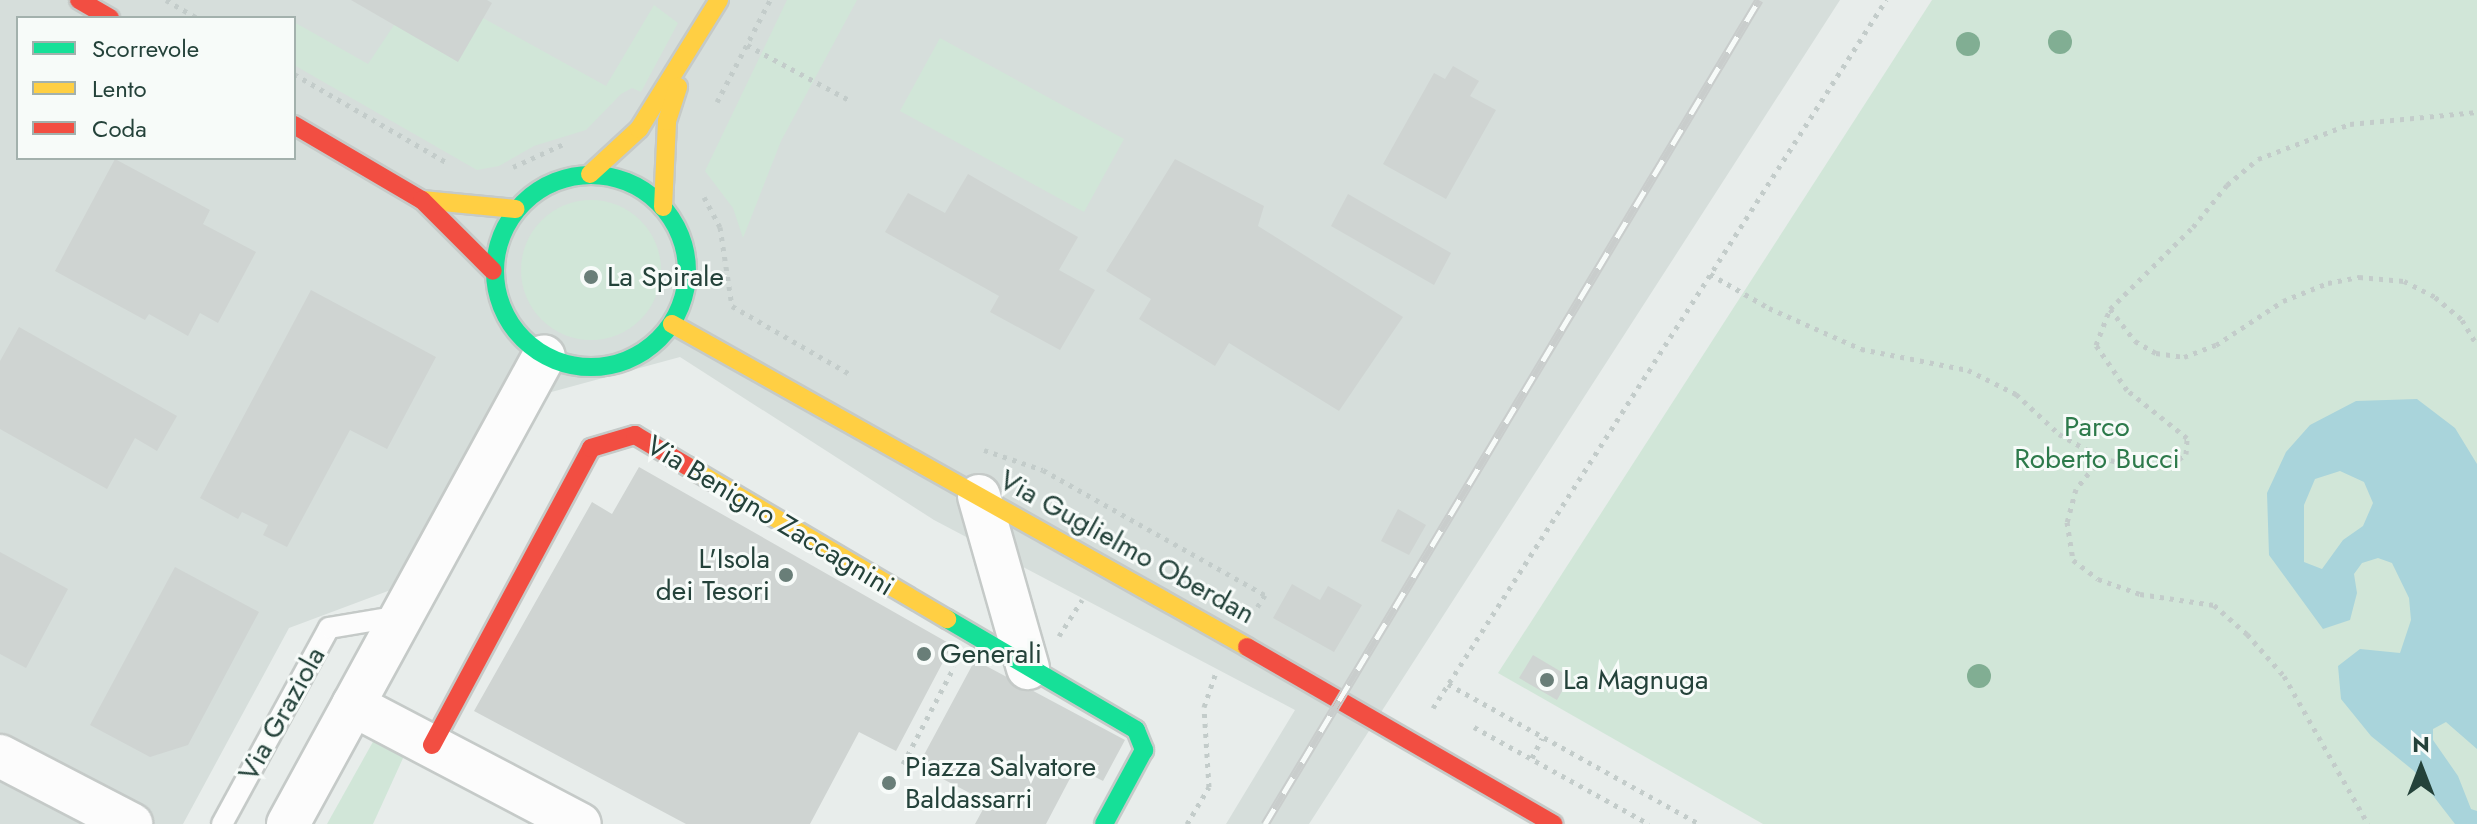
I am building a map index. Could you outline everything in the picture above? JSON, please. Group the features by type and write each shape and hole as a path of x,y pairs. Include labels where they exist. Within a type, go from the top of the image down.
{"main road":[{"path":"79,0 107,16"},
{"path":"663,207 667,121 709,4"},
{"path":"590,174 630,183 663,207 680,233 688,264 685,295 672,324 652,345 628,360 600,367 544,356 507,320 493,271 499,238 516,209 537,190 590,174 639,129 689,55"},
{"path":"296,126 422,200 493,271"},
{"path":"422,200 516,209"},
{"name":"Via Guglielmo Oberdan","path":"672,324 1549,823"},
{"name":"Via Benigno Zaccagnini","path":"432,745 591,448 635,435 971,635 1042,654 1136,730 1144,750 1104,824"}],"street":[{"name":"Via Graziola","path":"288,824 544,356"},
{"path":"979,496 1042,654"},
{"path":"353,705 580,824"},
{"path":"0,756 131,824"}],"lane":[{"name":"Via Graziola","path":"222,824 329,628 402,616"}],"path":[{"path":"166,0 194,16"},
{"path":"715,106 770,0"},
{"path":"1449,712 1435,705 1886,0"},
{"path":"747,45 851,101"},
{"path":"296,75 450,164"},
{"path":"1710,274 1769,308 1861,349 1968,370 2016,394 2059,434 2101,458 2141,467 2171,465 2186,454 2187,438 2127,390 2101,358 2096,345 2110,309 2193,227 2227,185 2258,159 2350,124 2477,112"},
{"path":"504,173 550,146 574,141"},
{"path":"696,185 720,227 732,306 864,383"},
{"path":"2110,309 2135,341 2156,353 2184,357 2216,345 2283,301 2328,283 2359,277 2404,281 2435,297 2462,320 2477,345"},
{"path":"984,451 1043,470 1265,595 1253,614"},
{"path":"2101,458 2076,489 2070,511 2073,560 2098,579 2140,594 2176,596 2214,605 2247,634 2284,676 2368,824"},
{"path":"1126,526 1130,518"},
{"path":"1042,654 1082,600"},
{"path":"903,764 971,635"},
{"path":"1187,824 1209,787 1204,707 1216,672"},
{"path":"1448,684 1690,822 1700,824"},
{"path":"1463,720 1649,824"},
{"path":"1532,758 1542,738"}],"shaded area":[{"path":"0,0 1840,0 1309,824 1226,824 1295,710 934,520 680,357 533,397 396,588 289,628 183,824 0,824"}],"green space":[{"path":"787,0 857,0 781,141 743,238 733,208 705,171"},
{"name":"Parco Roberto Bucci","path":"1932,0 2477,0 2477,824 1763,824 1498,673"},
{"path":"654,5 678,23 641,92 632,88 621,94 586,130 534,146 499,166 477,170 296,66 296,23 368,64 394,25 483,18 606,86"},
{"path":"940,38 1124,139 1084,212 900,111"},
{"path":"591,200 618,205 641,220 656,243 661,270 656,297 641,320 618,335 591,340 564,335 541,320 526,297 521,270 526,243 541,220 564,205"},
{"path":"379,731 409,745 373,824 327,824"}],"water":[{"path":"2417,399 2455,428 2477,464 2477,749 2446,722 2433,729 2433,740 2458,776 2471,809 2477,811 2477,824 2455,824 2414,771 2371,736 2341,699 2338,666 2360,649 2400,653 2411,620 2409,598 2392,563 2378,558 2362,563 2354,574 2357,593 2350,620 2323,629 2269,555 2267,493 2286,452 2310,425 2356,401","holes":["2340,471 2364,482 2373,503 2363,526 2343,540 2322,569 2304,562 2304,505 2315,479"]}],"building":[{"path":"351,0 487,0 492,3 458,62"},
{"path":"1453,66 1479,81 1470,96 1496,110 1446,199 1383,164 1434,73 1445,79"},
{"path":"1175,159 1264,206 1258,226 1403,317 1339,411 1229,343 1215,366 1139,319 1151,299 1106,271"},
{"path":"114,160 210,210 203,224 256,252 218,323 200,313 188,336 149,314 145,320 55,271"},
{"path":"968,174 1078,237 1059,270 1095,290 1060,350 990,312 999,296 885,232 908,193 945,213"},
{"path":"1348,194 1451,253 1434,285 1331,226"},
{"path":"311,290 436,357 387,449 350,430 287,547 263,535 268,525 242,512 238,519 200,498"},
{"path":"19,327 177,416 157,451 135,438 107,489 0,429 0,361"},
{"path":"639,467 952,645 896,751 859,732 810,824 686,824 474,711 592,502 612,514"},
{"path":"1398,509 1426,525 1409,555 1381,541"},
{"path":"0,552 68,589 26,668 0,654"},
{"path":"175,567 259,612 188,745 150,757 90,725"},
{"path":"1292,584 1320,600 1328,586 1362,605 1334,652 1273,618"},
{"path":"1533,655 1570,677 1557,700 1519,678"},
{"path":"975,660 1125,740 1103,781 1076,767 1046,824 975,824 987,802 918,766"}],"railway":[{"path":"1265,824 1759,0"}],"traffic: fast":[{"path":"591,175 628,182 659,203 680,234 687,271 680,308 659,339 628,360 591,367 554,360 523,339 502,308 495,271 502,234 523,203 554,182 591,175"},
{"path":"947,619 1136,730 1144,750 1104,824"}],"traffic: slow":[{"path":"590,174 639,129 719,0"},
{"path":"663,207 667,121 678,87"},
{"path":"422,200 516,209"},
{"path":"672,324 1247,647"},
{"path":"687,466 947,619"}],"traffic: jam":[{"path":"79,0 107,16"},
{"path":"296,126 422,200 493,271"},
{"path":"432,745 591,448 635,435 687,466"},
{"path":"1247,647 1553,824"}],"place":[{"name":"La Spirale","path":"591,277"},
{"name":"L'Isola dei Tesori","path":"786,575"},
{"name":"Generali","path":"924,654"},
{"name":"La Magnuga","path":"1547,680"},
{"name":"Piazza Salvatore Baldassarri","path":"889,783"}]}
